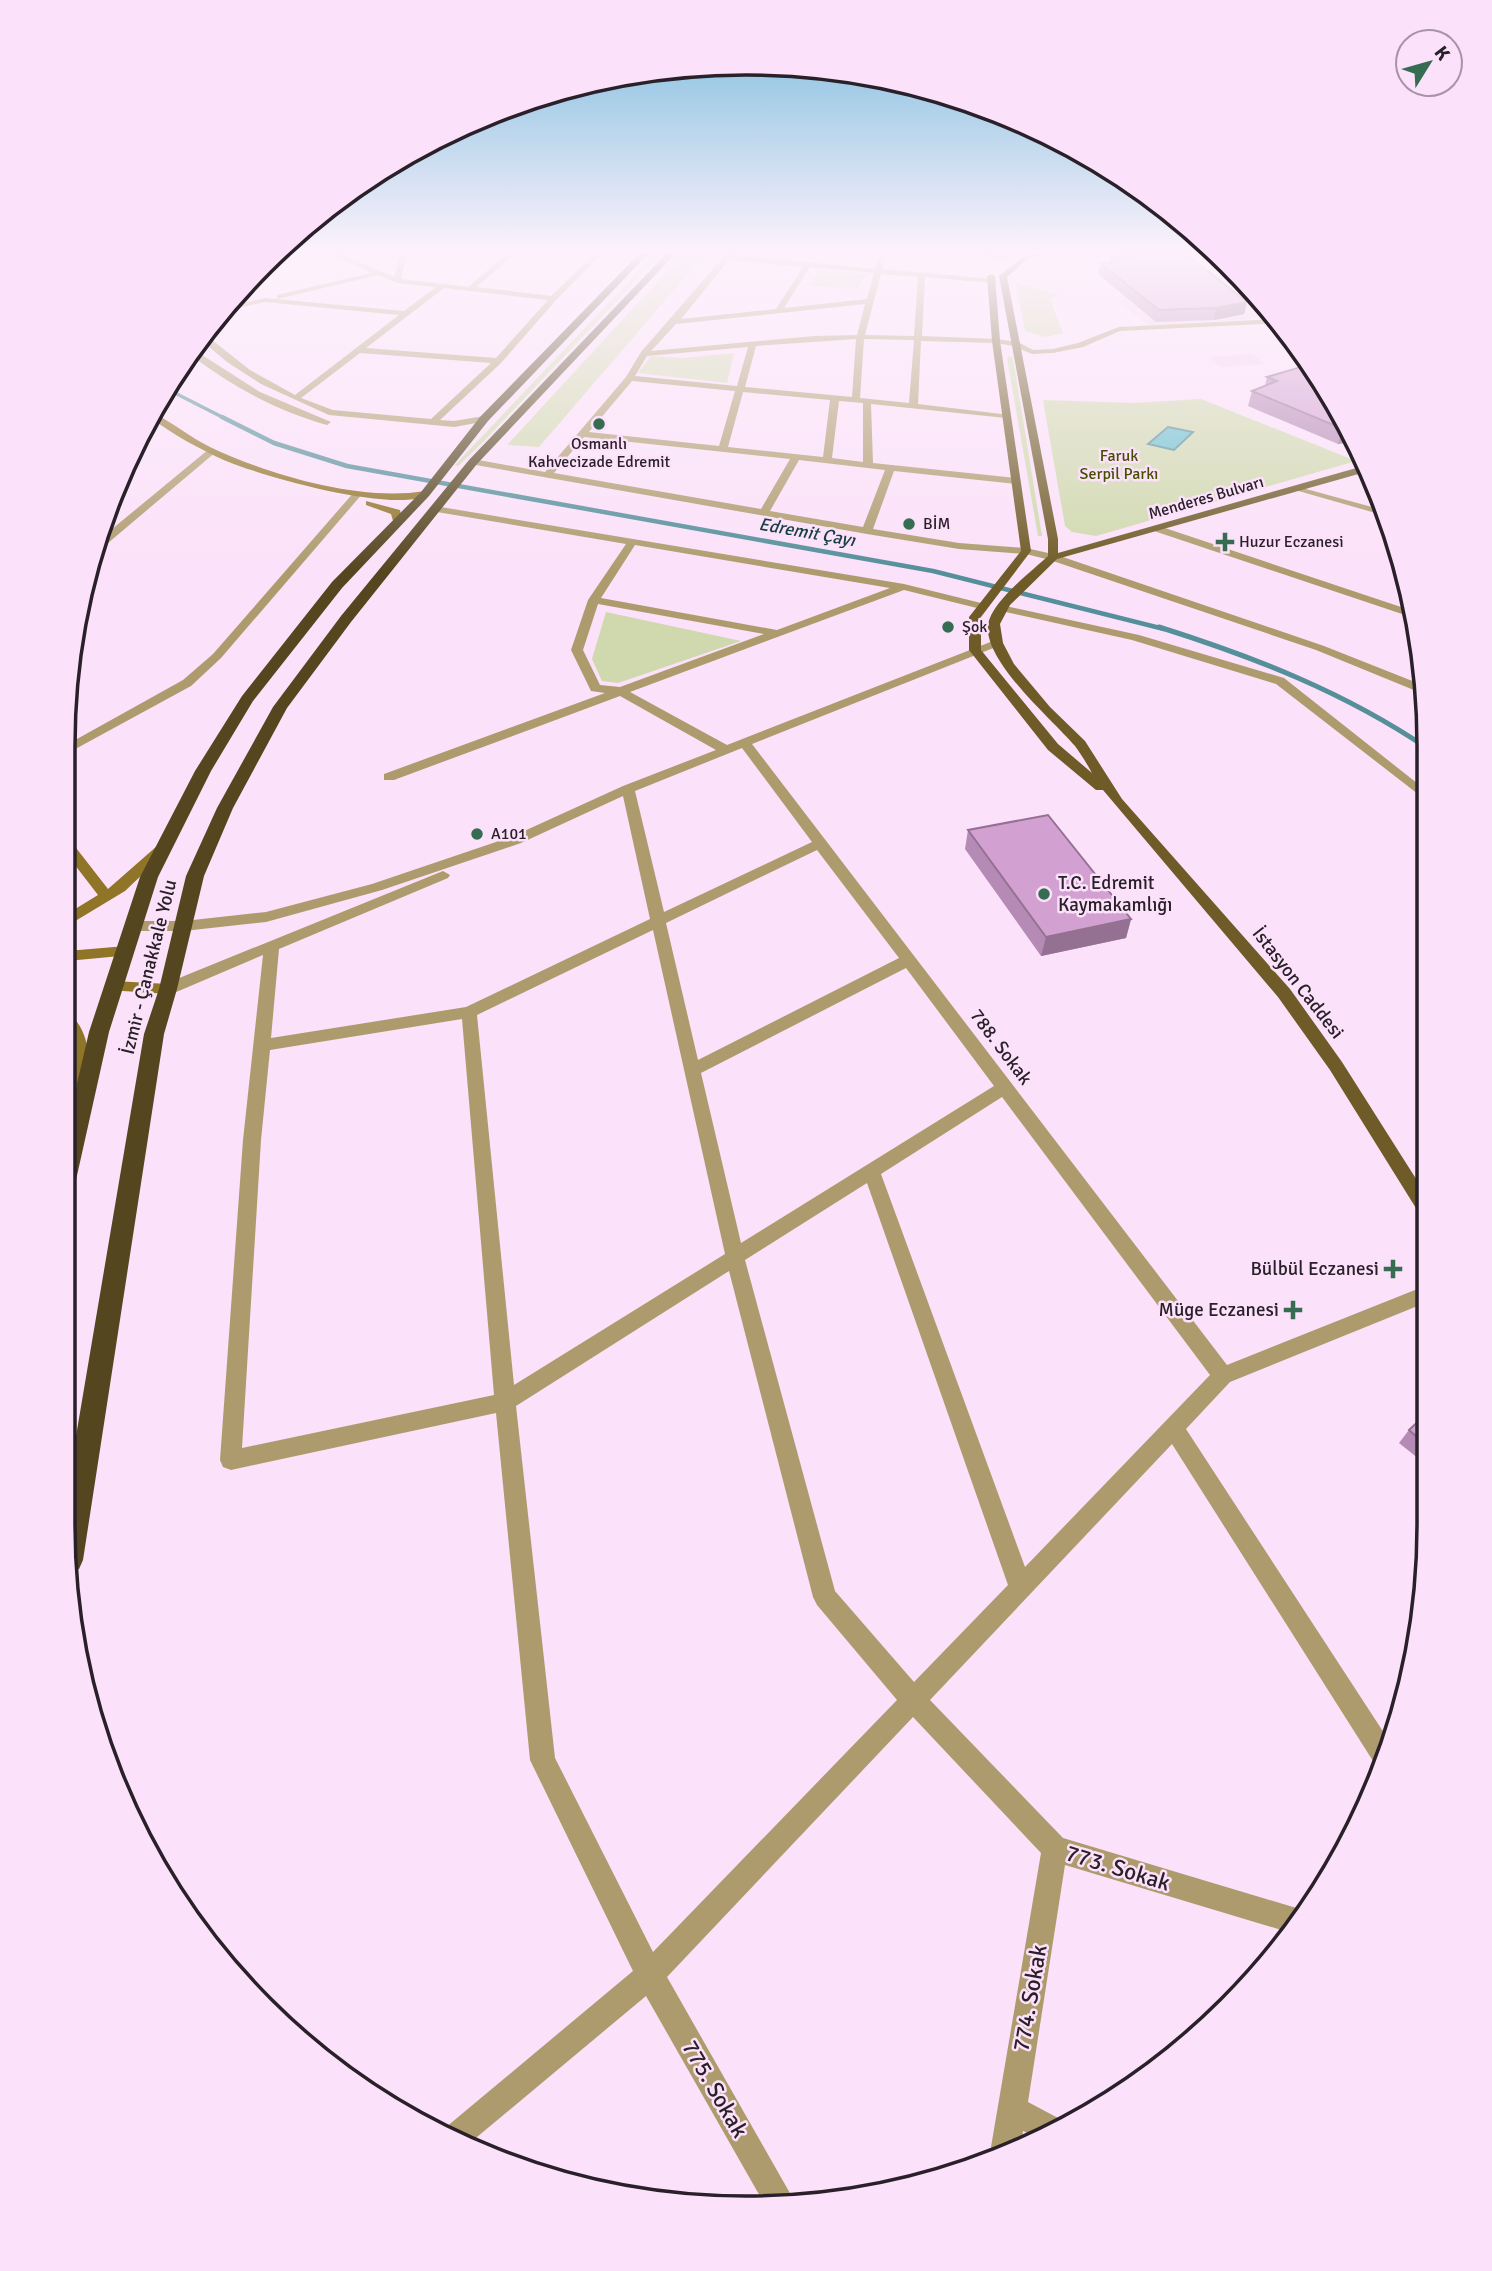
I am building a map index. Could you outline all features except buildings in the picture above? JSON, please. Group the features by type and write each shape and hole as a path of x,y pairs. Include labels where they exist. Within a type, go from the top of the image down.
{"highway":[{"name":"İzmir - Çanakkale Yolu","path":"75,1523 148,1068 195,876 215,830 280,707 432,499 455,457 484,419 541,360"},
{"name":"İzmir - Çanakkale Yolu","path":"75,1137 99,1032 149,877 203,771 247,699 337,584 398,522 432,499 472,463 570,360"}],"main road":[{"path":"975,650 975,617 983,603 1026,551 999,360"},
{"path":"997,643 994,624 1003,605 1053,557 1053,539 1018,360"},
{"name":"Menderes Bulvarı","path":"1053,557 1358,471"},
{"name":"İstasyon Caddesi","path":"997,643 1009,665 1046,710 1080,744 1117,801 1284,993 1336,1066 1417,1195"},
{"name":"İstasyon Caddesi","path":"975,650 1053,747 1117,801"}],"street":[{"path":"202,360 298,414 327,422 445,432 457,436 465,446"},
{"path":"229,360 296,397 332,413 463,424 484,419"},
{"path":"296,397 346,360"},
{"path":"485,360 498,361"},
{"path":"548,474 630,378 641,360"},
{"path":"723,449 748,360"},
{"path":"856,400 859,360"},
{"path":"913,407 916,360"},
{"path":"433,422 498,361"},
{"path":"630,378 1006,415"},
{"path":"827,460 835,398"},
{"path":"867,401 869,465"},
{"path":"157,425 176,440 252,475 356,496 432,499 633,541 983,603"},
{"path":"582,434 1016,481"},
{"path":"109,537 209,454"},
{"path":"765,511 796,457"},
{"path":"472,463 959,546 1026,551 1053,557 1320,648 1414,686"},
{"path":"867,531 891,467"},
{"path":"1298,488 1374,510"},
{"path":"356,496 396,512 398,522"},
{"path":"75,745 187,683 217,656 356,496"},
{"path":"1158,529 1403,612"},
{"path":"633,541 594,600 577,650 595,688 620,691 728,751"},
{"path":"388,777 904,587"},
{"path":"594,600 778,633"},
{"path":"1003,605 1135,637 1280,681 1417,789"},
{"path":"114,986 168,989 421,885 628,789 997,643"},
{"name":"788. Sokak","path":"745,744 1223,1376"},
{"name":"773. Sokak","path":"628,789 735,1257 825,1597 914,1701 1055,1849 1289,1919"},
{"path":"135,926 184,926 266,918 377,887 516,839"},
{"path":"262,1045 468,1012 820,843"},
{"path":"75,916 107,897 164,846"},
{"path":"75,856 107,897"},
{"path":"272,946 252,1140 231,1460 505,1402 1005,1087"},
{"path":"75,955 126,951"},
{"path":"692,1071 908,960"},
{"name":"775. Sokak","path":"468,1012 543,1760 650,1975 772,2195"},
{"path":"75,1032 85,1094"},
{"path":"872,1173 1021,1589"},
{"path":"460,2132 650,1975 1223,1376 1417,1297"},
{"path":"1174,1428 1379,1747"},
{"name":"774. Sokak","path":"1007,2143 1055,1849"},
{"path":"1012,2110 1044,2126"}],"shaded area":[{"path":"1213,360 1260,360 1265,364 1221,367"}],"green space":[{"path":"555,360 561,360 484,441 458,466 455,465"},
{"path":"585,360 614,360 539,447 507,445"},
{"path":"648,360 732,360 727,383 638,373"},
{"path":"1007,360 1013,360 1042,536 1038,536"},
{"name":"Faruk Serpil Parkı","path":"1201,399 1354,462 1096,536 1072,532 1065,526 1043,400 1134,403"},
{"path":"606,612 741,641 618,683 602,681 592,659"}],"water":[{"path":"1168,427 1193,432 1174,450 1148,444"}],"waterway":[{"name":"Edremit Çayı","path":"176,393 226,419"},
{"name":"Edremit Çayı","path":"222,417 226,419"},
{"name":"Edremit Çayı","path":"226,419 274,443 347,466 933,571 1164,629"},
{"name":"Edremit Çayı","path":"1159,627 1298,678 1363,710 1417,741"}],"place":[{"name":"Osmanlı Kahvecizade Edremit","path":"599,424"},
{"name":"BİM","path":"909,524"},
{"name":"Huzur Eczanesi","path":"1225,542"},
{"name":"Şok","path":"948,627"},
{"name":"A101","path":"477,834"},
{"name":"T.C. Edremit Kaymakamlığı","path":"1044,894"},
{"name":"Bülbül Eczanesi","path":"1393,1269"},
{"name":"Müge Eczanesi","path":"1293,1310"}]}
